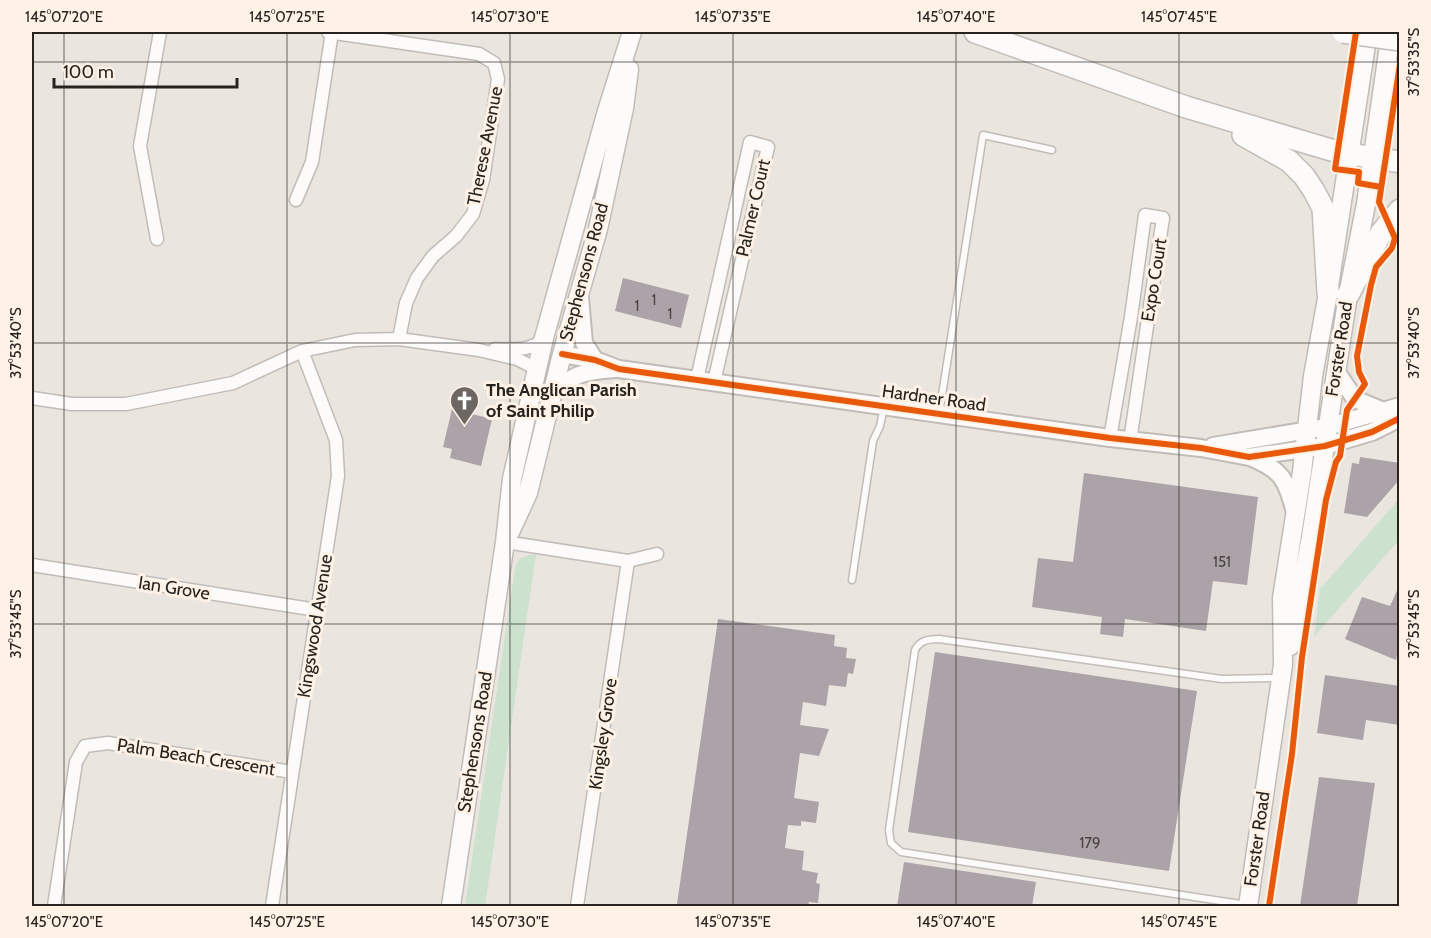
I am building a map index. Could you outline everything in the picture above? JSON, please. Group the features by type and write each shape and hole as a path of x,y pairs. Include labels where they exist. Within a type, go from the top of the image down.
{"highway":[{"path":"975,32 1186,107 1294,140 1372,159 1400,162"},
{"path":"1343,32 1400,40"},
{"path":"1186,107 1259,143 1289,161 1304,176 1323,208 1338,294"},
{"path":"1338,294 1400,210"}],"main road":[{"name":"Stephensons Road","path":"505,542 528,493 562,354 598,229 624,108 633,32"},
{"name":"Stephensons Road","path":"451,906 505,542 512,479 544,338 607,111 633,32"},
{"name":"Forster Road","path":"1248,906 1282,672 1293,634 1311,537 1336,371 1338,294 1349,154 1368,32"},
{"name":"Forster Road","path":"1282,672 1282,598 1305,450 1313,376 1338,294 1372,159 1391,32"},
{"path":"537,369 562,354"}],"street":[{"path":"157,239 140,146 160,32"},
{"path":"296,200 312,162 330,32"},
{"name":"Therese Avenue","path":"330,32 479,54 494,63 498,80 483,180 472,214 456,236 433,256 417,278 406,303 399,339"},
{"name":"Palmer Court","path":"697,380 750,142 768,147 714,382"},
{"name":"Expo Court","path":"1110,438 1131,318 1145,215 1163,218 1130,441"},
{"path":"728,237 745,241"},
{"path":"580,294 584,343 594,360"},
{"path":"1131,318 1148,320"},
{"path":"479,350 529,347 538,344 544,338"},
{"path":"32,398 72,404 126,404 233,383 302,351 355,340 399,339 479,350 517,359 537,369"},
{"name":"Kingswood Avenue","path":"272,906 338,476 336,440 302,351"},
{"name":"Hardner Road","path":"562,354 594,360 619,369 1130,441 1200,448 1249,457 1325,446 1372,432 1400,418"},
{"path":"552,394 574,376 619,369"},
{"path":"1336,371 1355,399 1381,411"},
{"name":"Hardner Road","path":"1200,448 1327,428 1400,406"},
{"path":"1249,457 1269,465 1278,473 1287,484 1296,513"},
{"path":"505,542 628,561 657,554"},
{"name":"Kingsley Grove","path":"577,906 628,561"},
{"name":"Ian Grove","path":"32,565 317,610"},
{"name":"Palm Beach Crescent","path":"54,906 76,762 86,746 108,743 292,772"}],"lane":[{"path":"939,414 983,135 1052,150"},
{"path":"852,580 873,441 880,426 884,406"},
{"path":"1248,906 901,852 896,849 889,837 890,819 915,650 926,640 939,639 1222,679 1282,672"}],"green space":[{"path":"1399,499 1399,540 1314,637 1320,589"},
{"path":"536,554 485,906 465,906 515,568 521,559"}],"building":[{"path":"623,278 689,295 681,328 615,311"},
{"path":"452,409 492,419 481,466 450,458 452,449 443,447"},
{"path":"1360,457 1400,463 1400,479 1367,517 1344,513 1352,463 1359,464"},
{"path":"1084,473 1258,497 1247,585 1213,581 1206,631 1125,619 1123,637 1100,634 1102,617 1032,607 1038,558 1073,562"},
{"path":"1400,584 1400,651 1398,650 1396,660 1345,639 1362,597 1390,606"},
{"path":"718,619 835,635 834,646 847,648 846,658 856,659 853,674 848,673 846,687 829,685 826,706 803,702 800,725 829,729 819,756 800,753 794,798 819,802 816,823 801,821 801,826 788,825 785,848 804,851 802,870 818,873 816,883 820,884 818,903 809,902 808,906 677,904"},
{"path":"935,652 1197,691 1169,871 908,832"},
{"path":"1325,675 1400,686 1400,725 1366,720 1363,740 1317,733"},
{"path":"1319,777 1375,783 1357,906 1300,906"},
{"path":"904,862 1036,882 1032,906 897,906"}],"cycle path":[{"path":"1356,32 1335,169 1359,172 1358,183 1381,187"},
{"path":"1269,906 1292,754 1302,657 1326,500 1336,462 1340,456 1347,410 1365,384 1359,372 1357,356 1371,285 1376,267 1392,248 1395,238 1379,202 1400,64"},
{"path":"562,354 595,360 619,369 1110,438 1201,448 1249,457 1325,446 1372,432 1400,418"}],"place":[{"name":"The Anglican Parish of Saint Philip","path":"465,426"}]}
